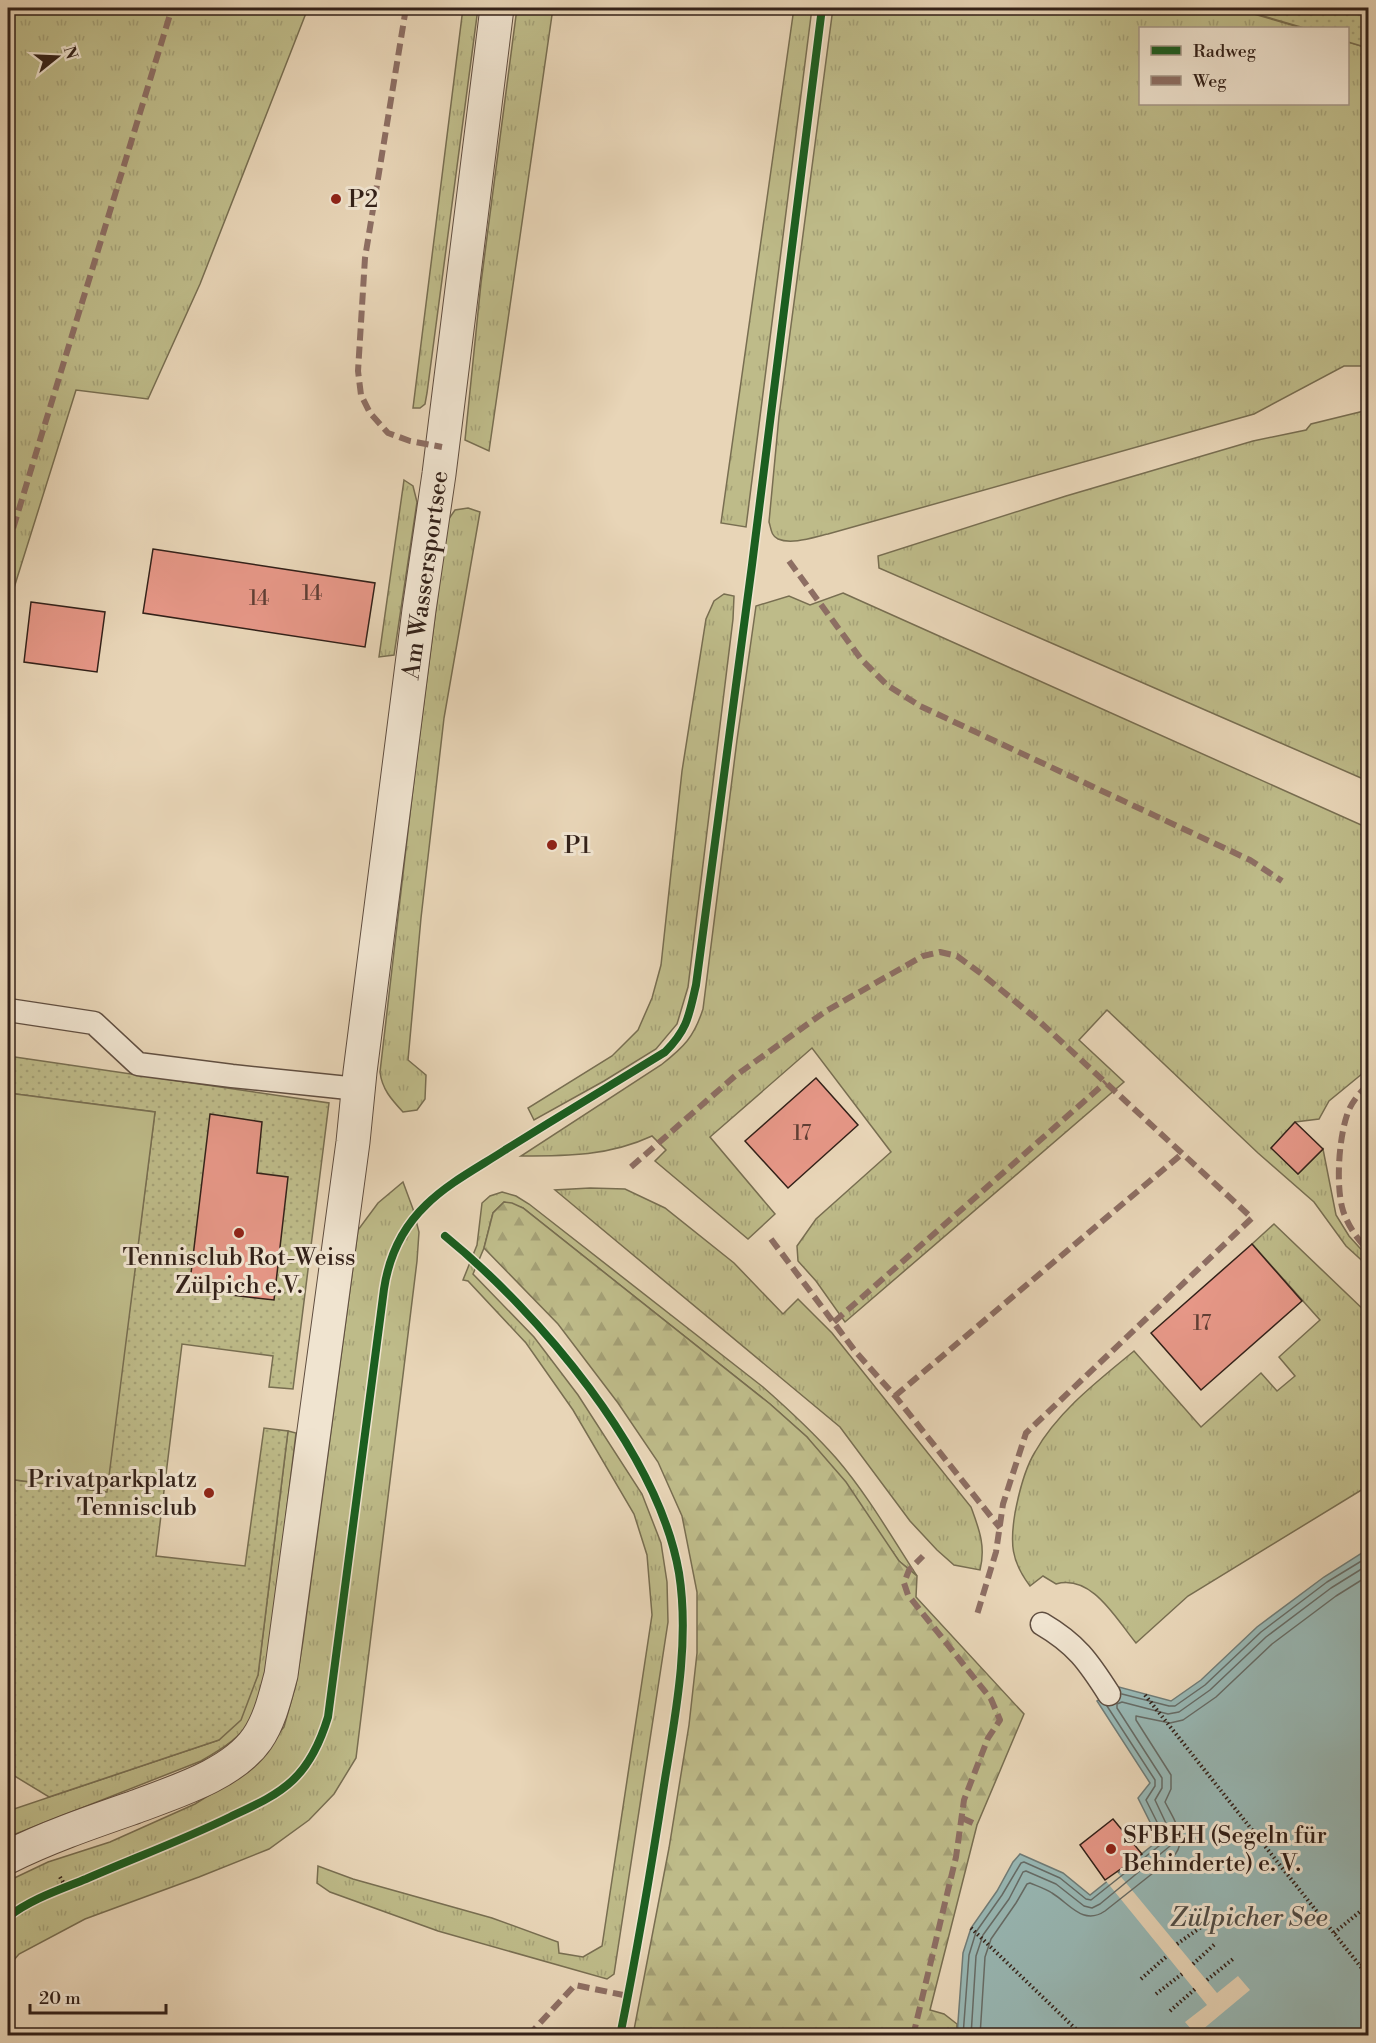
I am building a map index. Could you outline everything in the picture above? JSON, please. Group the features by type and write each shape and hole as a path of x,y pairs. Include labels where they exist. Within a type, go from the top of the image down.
{"street":[{"name":"Am Wassersportsee","path":"8,1857 212,1775 239,1757 256,1740 268,1719 281,1676 353,1142 497,8"}],"lane":[{"path":"8,1010 93,1023 138,1064 358,1089"},
{"path":"1042,1624 1071,1643 1089,1664 1109,1694"}],"path":[{"path":"1145,1695 1368,1976"},
{"path":"1334,1933 1368,1905"},
{"path":"1177,1944 1204,1925"},
{"path":"971,1928 1083,2036"},
{"path":"1193,1964 1215,1944"},
{"path":"1141,1979 1167,1956"},
{"path":"1207,1980 1233,1959"},
{"path":"1360,1966 1368,1959"},
{"path":"1156,1994 1182,1974"},
{"path":"1170,2011 1195,1989"},
{"path":"1362,2026 1368,2021"}],"green space":[{"path":"8,8 308,8 200,284 148,399 76,390 8,607"},
{"path":"463,8 478,8 427,393 425,404 420,408 413,408"},
{"path":"517,8 553,8 489,451 465,440 481,283"},
{"path":"794,8 812,8 746,527 721,523"},
{"path":"833,8 1233,8 1299,27 1139,27 1139,105 1349,105 1349,42 1368,48 1368,366 1344,366 1254,414 828,534 796,541 776,538 769,522 779,416"},
{"path":"1236,8 1368,8 1368,48 1349,42 1349,27 1301,27"},
{"path":"1368,410 1368,781 879,568 878,556 1066,496 1253,441 1306,430 1311,424"},
{"path":"404,480 413,486 417,502 394,655 379,657"},
{"path":"468,508 480,512 444,718 421,918 408,1060 426,1075 425,1099 417,1110 403,1112 388,1094 380,1072 445,538 448,520 455,510"},
{"path":"843,593 1368,828 1368,1069 1329,1101 1319,1119 1295,1122 1272,1148 1298,1174 1323,1149 1336,1215 1349,1236 1368,1257 1368,1266 1346,1246 1314,1202 1258,1153 1107,1010 1079,1040 1124,1082 845,1322 816,1281 798,1261 797,1246 816,1219 891,1152 812,1048 710,1137 775,1214 748,1239 655,1161 666,1150 652,1136 620,1148 588,1154 521,1156 661,1065 682,1047 692,1034 703,1009 756,606 789,596 810,605"},
{"path":"724,594 734,596 733,619 688,987 677,1024 656,1049 534,1120 528,1108 612,1056 638,1030 652,998 661,965 682,771 706,619 714,601"},
{"path":"8,1056 329,1103 293,1389 269,1387 273,1356 182,1344 156,1556 245,1566 264,1428 288,1431 258,1675 241,1720 219,1740 49,1797 8,1772 8,1479 106,1492 155,1112 8,1093"},
{"path":"8,1093 155,1112 107,1492 8,1479"},
{"path":"403,1182 419,1232 417,1261 356,1758 334,1794 309,1820 269,1849 85,1919 19,1954 8,1967 8,1881 48,1862 110,1842 195,1804 232,1781 256,1762 284,1727 296,1684 303,1641 358,1230 378,1203"},
{"path":"625,1189 665,1208 734,1263 783,1314 798,1299 832,1333 971,1507 982,1545 980,1570 954,1565 937,1550 910,1521 840,1427 555,1190"},
{"path":"502,1192 516,1196 529,1204 763,1387 791,1412 827,1448 858,1486 917,1576 899,1561 807,1437 770,1404 523,1208 504,1202 493,1213 484,1248 473,1274 534,1337 578,1395 642,1494 661,1543 667,1582 668,1622 614,1974 607,1979 438,1931 330,1892 317,1883 318,1866 353,1879 492,1918 558,1942 559,1953 583,1957 602,1946 652,1615 647,1555 634,1514 573,1410 526,1343 468,1281 463,1280 477,1245 482,1203 490,1196"},
{"path":"504,1202 523,1208 770,1404 807,1437 846,1482 899,1561 917,1576 916,1597 1024,1714 977,1825 930,2010 944,2014 957,2024 957,2035 633,2035 669,1848 689,1725 697,1653 697,1592 682,1516 658,1462 618,1403 558,1324 484,1248 493,1213"},
{"path":"1274,1224 1368,1314 1368,1486 1188,1596 1136,1643 1102,1601 1081,1586 1069,1583 1056,1584 1043,1576 1030,1586 1019,1568 1013,1543 1013,1524 1020,1489 1031,1459 1055,1423 1080,1397 1134,1351 1201,1427 1261,1373 1277,1391 1295,1376 1279,1357 1320,1320 1252,1244"},
{"path":"288,1431 296,1433 266,1681 258,1706 245,1729 217,1752 201,1761 8,1837 8,1811 219,1740 258,1675"}],"water":[{"name":"Zülpicher See","path":"1368,1549 1368,2035 957,2036 963,1953 971,1928 1020,1854 1063,1873 1090,1895 1159,1840 1138,1798 1150,1783 1097,1701 1119,1687 1171,1701 1201,1680 1257,1627 1324,1577"}],"pier":[{"path":"1117,1872 1217,1993 1238,1976 1250,1990 1196,2035 1185,2022 1207,2005 1106,1881"}],"building":[{"path":"153,549 375,583 365,647 143,613"},
{"path":"31,602 105,612 97,672 24,662"},
{"path":"816,1078 858,1125 788,1188 745,1141"},
{"name":"Tennisclub Rot-Weiss Zülpich e.V.","path":"210,1114 262,1122 257,1173 288,1177 274,1300 189,1290"},
{"path":"1295,1122 1323,1149 1298,1174 1271,1148"},
{"path":"1252,1244 1302,1301 1201,1390 1151,1333"},
{"name":"SFBEH (Segeln für Behinderte) e. V.","path":"1113,1819 1142,1854 1105,1880 1080,1845"}],"marked path":[{"path":"8,545 172,8"},
{"path":"406,8 365,258 358,371 361,395 370,413 388,433 410,441 442,447"},
{"path":"789,561 861,659 887,685 920,706 1250,860 1282,881"},
{"path":"631,1167 735,1076 826,1011 923,956 940,952 957,956 1039,1021 1252,1218 1026,1433 1003,1504 996,1552 976,1618"},
{"path":"834,1322 1106,1082"},
{"path":"1368,1085 1350,1107 1342,1136 1339,1161 1340,1197 1344,1213 1352,1230 1368,1250"},
{"path":"895,1396 1183,1153"},
{"path":"771,1239 855,1351 895,1396 1000,1528"},
{"path":"913,2036 956,1857 964,1800 988,1738 1000,1720 991,1699 908,1595 904,1583 909,1570 923,1556"},
{"path":"962,1818 977,1825"},
{"path":"528,2036 575,1985 628,1996"}],"cycle path":[{"path":"8,1917 46,1895 176,1841 271,1797 293,1780 305,1766 319,1743 328,1717 384,1289 389,1265 403,1233 418,1214 444,1190 665,1052 683,1029 696,985 752,565 822,8"},
{"path":"445,1236 481,1267 518,1304 589,1388 620,1433 647,1480 667,1527 679,1573 683,1626 680,1680 644,1910 620,2036"}],"place":[{"name":"P2","path":"336,199"},
{"name":"P1","path":"552,845"},
{"name":"Tennisclub Rot-Weiss Zülpich e.V.","path":"239,1233"},
{"name":"Privatparkplatz Tennisclub","path":"209,1493"},
{"name":"SFBEH (Segeln für Behinderte) e. V.","path":"1111,1849"}]}
